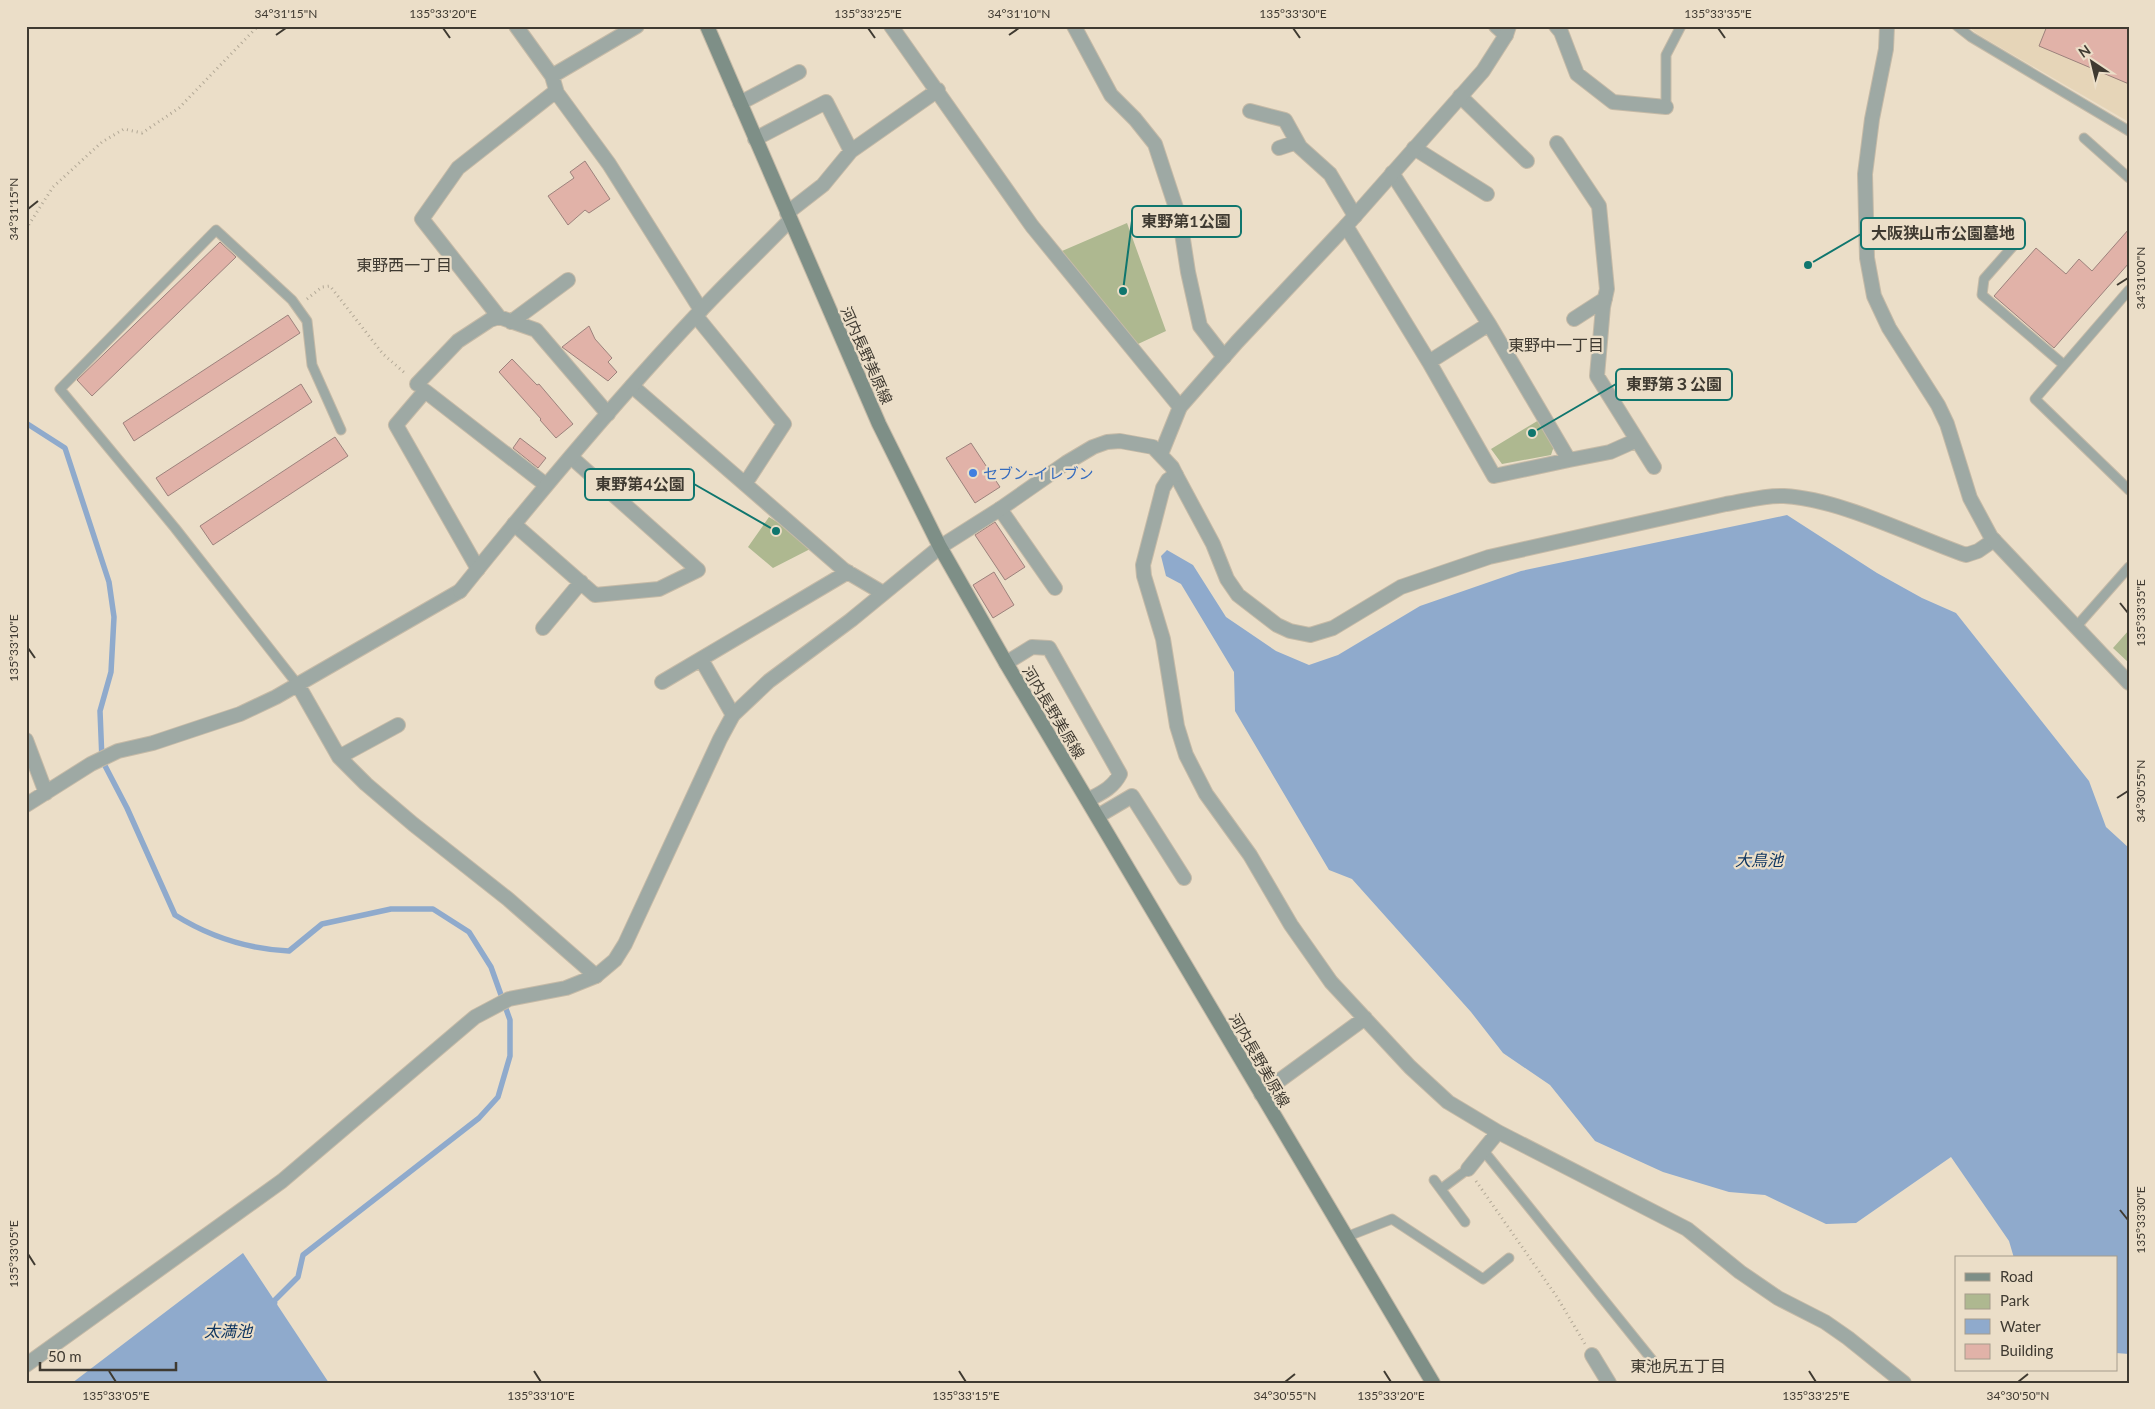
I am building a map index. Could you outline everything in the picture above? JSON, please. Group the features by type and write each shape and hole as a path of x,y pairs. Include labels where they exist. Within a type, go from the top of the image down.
{"main road":[{"name":"河内長野美原線","path":"707,26 880,424 940,547 1006,663 1433,1383"}],"street":[{"path":"516,26 552,76 556,91 609,164 699,313 784,424 745,484"},
{"path":"552,76 637,26"},
{"path":"891,26 938,90 1032,226 1180,407"},
{"path":"1074,26 1111,95 1135,119 1155,144 1180,220 1188,272 1200,326 1224,357"},
{"path":"1556,26 1562,32 1577,74 1613,102 1666,107"},
{"path":"1887,26 1886,49 1872,119 1865,174 1869,278 1880,313 1938,405 1947,424 1970,498 1980,520 1994,540 2129,683"},
{"path":"1161,454 1180,407 1351,221 1483,71 1504,29"},
{"path":"740,103 798,72"},
{"path":"26,806 91,764 118,751 153,743 240,714 298,685 460,591 546,485 632,386 788,216 823,185 851,151 938,90"},
{"path":"505,319 422,219 458,168 556,91"},
{"path":"1460,96 1527,161"},
{"path":"755,139 826,102 851,151"},
{"path":"1250,111 1285,120 1300,147 1330,174 1351,221 1494,476 1610,452 1637,440"},
{"path":"1279,148 1297,142"},
{"path":"1557,143 1598,206 1607,289 1597,376 1654,467"},
{"path":"1414,148 1487,194"},
{"path":"1392,173 1489,324 1569,460"},
{"path":"505,319 568,280"},
{"path":"1574,319 1605,299"},
{"path":"417,384 458,341 490,320 505,319 536,330 608,414"},
{"path":"1429,362 1489,324"},
{"path":"632,386 848,572 883,593"},
{"path":"478,569 396,425 425,391 546,485"},
{"path":"26,1365 282,1181 475,1016 510,999 566,988 596,976 616,960 720,739 734,715 769,680 851,620 940,547 1093,447 1107,442 1120,441 1153,447 1161,454 1176,475 1213,544 1231,586 1246,602 1277,625 1301,634 1322,633 1401,587 1489,557 1726,504 1764,498 1782,496 1823,503 1966,555 1978,551 1994,540"},
{"path":"514,524 595,595 659,589 698,570 571,457"},
{"path":"1176,475 1168,480 1162,488 1143,565 1144,576 1164,639 1177,726 1186,756 1206,794 1250,854 1291,925 1331,982 1410,1067 1448,1102 1498,1132 1687,1229 1740,1272 1778,1298 1825,1322 1904,1383"},
{"path":"1000,509 1055,588"},
{"path":"662,682 848,572"},
{"path":"543,628 580,582"},
{"path":"1006,663 1032,647 1049,648 1120,774 1116,782 1108,789 1088,800"},
{"path":"701,659 734,715"},
{"path":"298,685 339,757 366,784 413,824 508,899 596,976"},
{"path":"339,757 398,725"},
{"path":"26,740 46,793"},
{"path":"1098,816 1132,796 1184,878"},
{"path":"1261,1094 1365,1018"},
{"path":"1468,1169 1498,1132"},
{"path":"1592,1355 1609,1383"}],"lane":[{"path":"1666,107 1666,55 1681,26"},
{"path":"1957,26 1971,37 2129,131"},
{"path":"2084,138 2129,178"},
{"path":"298,685 175,528 60,389 216,230 297,307 307,321 312,365 341,430"},
{"path":"2014,245 1984,279 1982,295 2064,365"},
{"path":"2129,290 2035,399 2129,490"},
{"path":"2076,627 2129,567"},
{"path":"1483,1150 1652,1361"},
{"path":"1441,1189 1468,1169"},
{"path":"1434,1180 1465,1222"},
{"path":"1346,1237 1392,1219 1483,1279 1509,1258"}],"path":[{"path":"26,229 53,186 102,142 124,129 142,133 179,108 258,26"},
{"path":"297,307 322,286 330,286 383,354 417,384"},
{"path":"1468,1169 1557,1297 1592,1355"}],"shaded area":[{"path":"1967,26 2129,26 2129,122 1979,35"}],"green space":[{"path":"1127,223 1166,331 1138,344 1062,251"},
{"path":"1539,420 1554,446 1551,455 1502,464 1491,449"},
{"path":"769,517 816,546 773,568 748,547"},
{"path":"2129,630 2129,663 2113,648"}],"water":[{"name":"大鳥池","path":"1787,515 1877,573 1922,598 1956,613 2089,781 2106,827 2129,848 2129,1354 2118,1353 2118,1256 2013,1256 2009,1241 1951,1157 1856,1223 1826,1224 1765,1195 1729,1192 1663,1172 1595,1141 1550,1085 1503,1053 1471,1012 1352,879 1329,870 1235,711 1234,672 1181,584 1166,576 1161,556 1167,550 1193,565 1226,617 1276,651 1309,665 1338,655 1420,606 1521,571"},
{"name":"太満池","path":"243,1253 329,1383 72,1383"}],"building":[{"path":"2047,26 2129,26 2129,84 2039,46"},
{"path":"585,161 610,199 589,213 585,210 568,225 548,196 574,178 570,172"},
{"path":"2129,229 2129,263 2054,348 1994,296 2036,248 2066,274 2079,259 2092,271"},
{"path":"220,242 236,257 92,396 77,380"},
{"path":"288,315 300,333 134,441 123,423"},
{"path":"589,326 595,339 612,358 608,362 617,372 608,381 562,347"},
{"path":"512,359 537,385 539,384 573,424 556,438 499,372"},
{"path":"301,384 312,402 168,496 156,478"},
{"path":"335,437 348,456 213,545 200,526"},
{"path":"520,438 546,458 538,468 513,448"},
{"name":"セブン-イレブン","path":"971,443 1000,487 975,503 946,458"},
{"path":"995,522 1025,567 1005,580 975,535"},
{"path":"994,572 1014,605 993,618 973,585"}],"waterway":[{"path":"26,423 65,448 109,582 114,617 111,672 100,711 102,760 127,808 175,915 202,930 230,941 259,948 289,951 322,924 391,909 433,909 469,932 491,967 510,1020 510,1056 498,1097 479,1118 303,1255 298,1277 275,1300 274,1307"}],"place":[{"name":"大阪狭山市公園墓地","path":"1808,265"},
{"name":"東野第1公園","path":"1123,291"},
{"name":"東野第３公園","path":"1532,433"},
{"name":"セブン-イレブン","path":"973,473"},
{"name":"東野第4公園","path":"776,531"}],"district":[{"name":"東野西一丁目","path":"404,264"},
{"name":"東野中一丁目","path":"1556,344"},
{"name":"東池尻五丁目","path":"1678,1365"}]}
